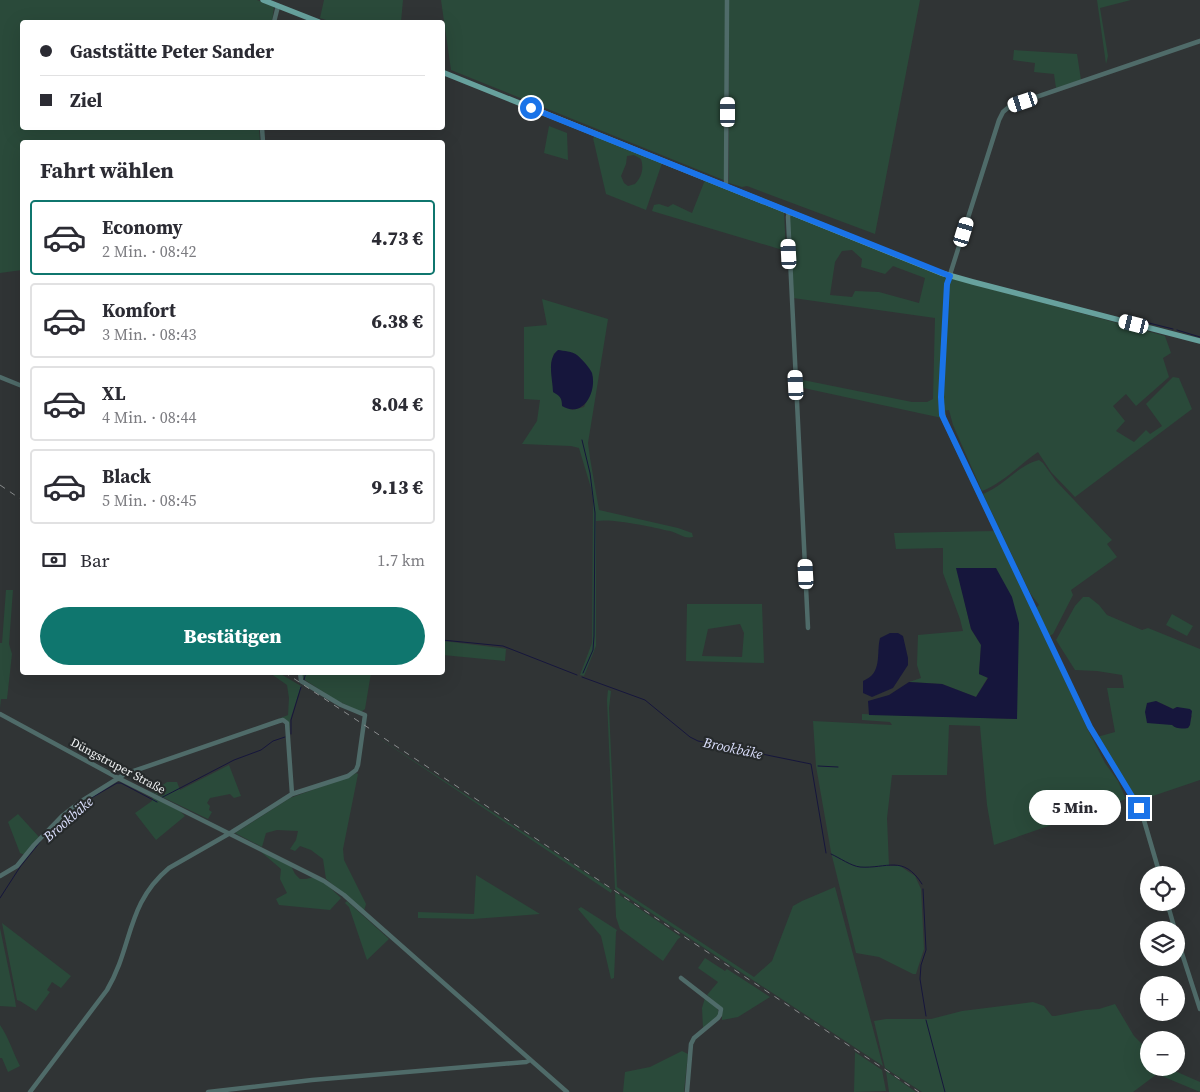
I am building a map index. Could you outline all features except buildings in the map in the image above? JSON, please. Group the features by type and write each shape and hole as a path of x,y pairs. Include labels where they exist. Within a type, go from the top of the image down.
{"main road":[{"path":"263,0 314,20"},
{"path":"445,73 950,276 1200,341"}],"street":[{"path":"726,186 727,0"},
{"path":"274,20 278,6"},
{"path":"1157,866 1143,817 1136,801 1090,727 942,415 941,397 947,284 999,120 1005,110 1010,106 1200,41"},
{"path":"789,212 808,628"},
{"path":"0,377 20,385"},
{"path":"30,1092 107,990 116,974 136,910 152,885 168,868 292,794 348,776 356,770 365,715 341,705 301,680 300,675"},
{"name":"Düngstruper Straße","path":"0,714 118,778 324,881 362,912 567,1092"},
{"path":"0,876 17,866 62,816 118,778 283,720 287,723 288,728 292,794"},
{"path":"1185,963 1200,1009"},
{"path":"681,978 721,1009 718,1018 694,1038 691,1044 687,1092"},
{"path":"208,1092 312,1080 526,1062 530,1060"}],"green space":[{"path":"0,0 257,0 274,7 272,20 20,20 20,130 259,130 260,140 20,140 20,270 0,273"},
{"path":"324,0 403,0 401,20 326,20 320,18"},
{"path":"441,0 725,0 726,181 451,70"},
{"path":"729,0 920,0 875,234 747,186 742,187 729,183"},
{"path":"1097,0 1131,0 1100,8 1108,56 1106,64"},
{"path":"1014,50 1077,54 1081,80 1056,88 1054,74 1034,72 1035,63 1013,60"},
{"path":"549,126 567,133 568,160 544,153"},
{"path":"596,136 662,163 646,210 606,194 593,138","holes":["634,155 641,159 641,175 635,184 628,186 624,183 621,176 627,156"]},
{"path":"705,180 784,212 786,251 652,211 654,205 659,204 668,207 673,204 692,213"},
{"path":"791,215 947,277 940,396 942,418 799,387 798,379 912,402 927,402 933,399 935,318 793,298 789,221","holes":["852,250 862,259 861,267 885,274 893,266 925,278 919,303 879,292 855,291 852,297 830,295 835,262 842,251"]},
{"path":"951,278 1165,336 1171,353 1163,358 1169,377 1136,406 1126,394 1113,406 1125,421 1116,431 1134,442 1146,430 1150,434 1162,426 1146,404 1173,377 1179,378 1192,409 1075,497 1051,472 1038,452 1004,479 982,491 953,425 949,410 943,411 949,284"},
{"path":"542,299 608,319 588,443 599,510 678,528 692,533 693,537 633,523 596,521 596,646 584,676 580,675 592,643 593,501 591,488 579,448 522,444 537,421 540,400 524,399 524,327 547,325","holes":["554,353 592,388 584,407 572,410 554,392 551,365"]},
{"path":"1039,460 1056,481 1112,540 1107,544 1117,557 1071,590 1073,595 1053,634 1048,637 1036,608 1039,605 1030,593 983,494 998,486 1024,466"},
{"path":"995,531 1090,734 1105,763 1118,781 1126,799 994,845 987,805 980,726 949,725 947,775 892,775 887,818 889,866 900,866 915,876 921,889 924,949 916,974 913,974 879,957 856,953 831,852 816,766 813,721 892,725 890,722 862,720 862,714 1017,719 996,568 957,569 971,629 981,645 979,674 988,677 976,697 942,684 909,682 921,678 917,665 918,635 963,631 943,573 943,548 896,549 894,533"},
{"path":"6,590 13,590 9,644 12,654 7,699 1,699 0,708 0,643 2,643"},
{"path":"1083,597 1089,597 1107,615 1142,630 1148,628 1200,649 1200,780 1138,801 1097,737 1115,732 1107,688 1124,688 1122,675 1075,670 1056,640 1075,606","holes":["1156,701 1173,709 1177,707 1192,716 1188,728 1175,727"]},
{"path":"687,604 762,604 764,663 686,661","holes":["740,624 744,633 742,657 702,656 708,629"]},
{"path":"1172,614 1193,626 1187,636 1166,625"},
{"path":"445,641 506,649 505,661 445,655"},
{"path":"273,675 282,675 301,686 290,720 290,733 289,724 278,719 288,715 289,698 287,685"},
{"path":"302,675 371,675 365,709 361,712 334,699 302,678"},
{"path":"608,690 611,691 609,708 617,887 754,977 772,961 793,906 835,887 883,1066 615,889"},
{"path":"365,729 612,890 611,893"},
{"path":"229,765 241,796 234,798 230,794 210,798 207,803 210,806 209,810 212,812 208,819 152,792 167,782 177,782 180,790"},
{"path":"356,773 358,774 343,849 344,860 366,904 364,911 326,879 323,859 311,850 300,846 295,851 290,849 296,840 298,831 277,830 266,833 262,847 235,833 290,798"},
{"path":"153,797 180,811 185,816 156,840 135,813 152,801"},
{"path":"18,814 39,837 25,855 20,853 8,822"},
{"path":"260,851 291,866 300,879 314,877 324,882 341,898 330,910 279,905 276,899 287,893 280,879 281,869"},
{"path":"476,875 540,914 473,919 418,918 418,912 474,914"},
{"path":"615,892 681,937 663,961 620,929 616,917"},
{"path":"347,901 389,939 367,960 349,907 345,903"},
{"path":"581,907 617,930 614,978 611,979 601,936 578,909"},
{"path":"2,923 71,976 61,988 52,982 47,990 50,992 36,1011 17,1000"},
{"path":"0,928 15,1000 16,1007 0,1006"},
{"path":"705,958 725,971 727,969 770,997 738,1017 722,1020 722,1008 707,995 718,982 698,968"},
{"path":"705,998 715,1006 719,1013 718,1016 703,1028 702,1008"},
{"path":"1033,1002 1044,1006 1052,1016 1055,1016 1099,1009 1115,1004 1134,1036 1140,1042 1140,1076 1154,1076 1133,1092 922,1092 885,1068 874,1021 886,1019 931,1019 962,1011"},
{"path":"0,1025 20,1066 8,1072 2,1058 0,1058"},
{"path":"682,1051 688,1054 684,1092 623,1092 625,1072 650,1067"},
{"path":"855,1052 882,1070 886,1091 854,1092"},
{"path":"886,1071 916,1092 889,1092"},
{"path":"1185,1075 1200,1082 1200,1092 1162,1076"}],"shaded area":[{"path":"558,350 577,355 592,373 593,388 591,395 577,409 562,406 562,401 553,392 551,364 554,354"},
{"path":"956,568 996,568 1012,597 1019,623 1017,719 869,715 868,701 889,695 909,682 942,684 976,697 988,678 979,674 981,645 971,629"},
{"path":"890,633 898,633 903,636 908,665 893,688 872,697 863,693 863,681 874,673 876,668 880,638"},
{"path":"1156,701 1173,709 1177,707 1190,709 1192,711 1188,728 1147,723 1145,712 1147,703"}],"waterway":[{"path":"1139,319 1173,329"},
{"path":"1177,330 1200,337"},
{"path":"582,440 590,473 595,513 593,650 583,673"},
{"name":"Brookbäke","path":"445,640 503,646 577,675"},
{"name":"Brookbäke","path":"304,680 305,675"},
{"name":"Brookbäke","path":"582,677 645,700 690,737 698,741 811,764 826,853"},
{"name":"Brookbäke","path":"291,734 291,720 301,687"},
{"name":"Brookbäke","path":"161,798 234,760 261,750 273,741 285,737"},
{"path":"818,766 838,767"},
{"name":"Brookbäke","path":"53,829 81,804 117,783 121,783 157,802"},
{"name":"Brookbäke","path":"0,898 20,867 40,842"},
{"name":"Brookbäke","path":"831,854 849,864 860,867 901,866 908,869 922,884"},
{"name":"Brookbäke","path":"923,889 926,950 921,965 920,979 926,1016"},
{"name":"Brookbäke","path":"926,1020 945,1092"}],"railway":[{"path":"0,485 20,499"},
{"path":"289,675 919,1092"}],"route":[{"path":"531,108 950,276 947,284 941,397 942,415 1095,737 1139,808"}]}
